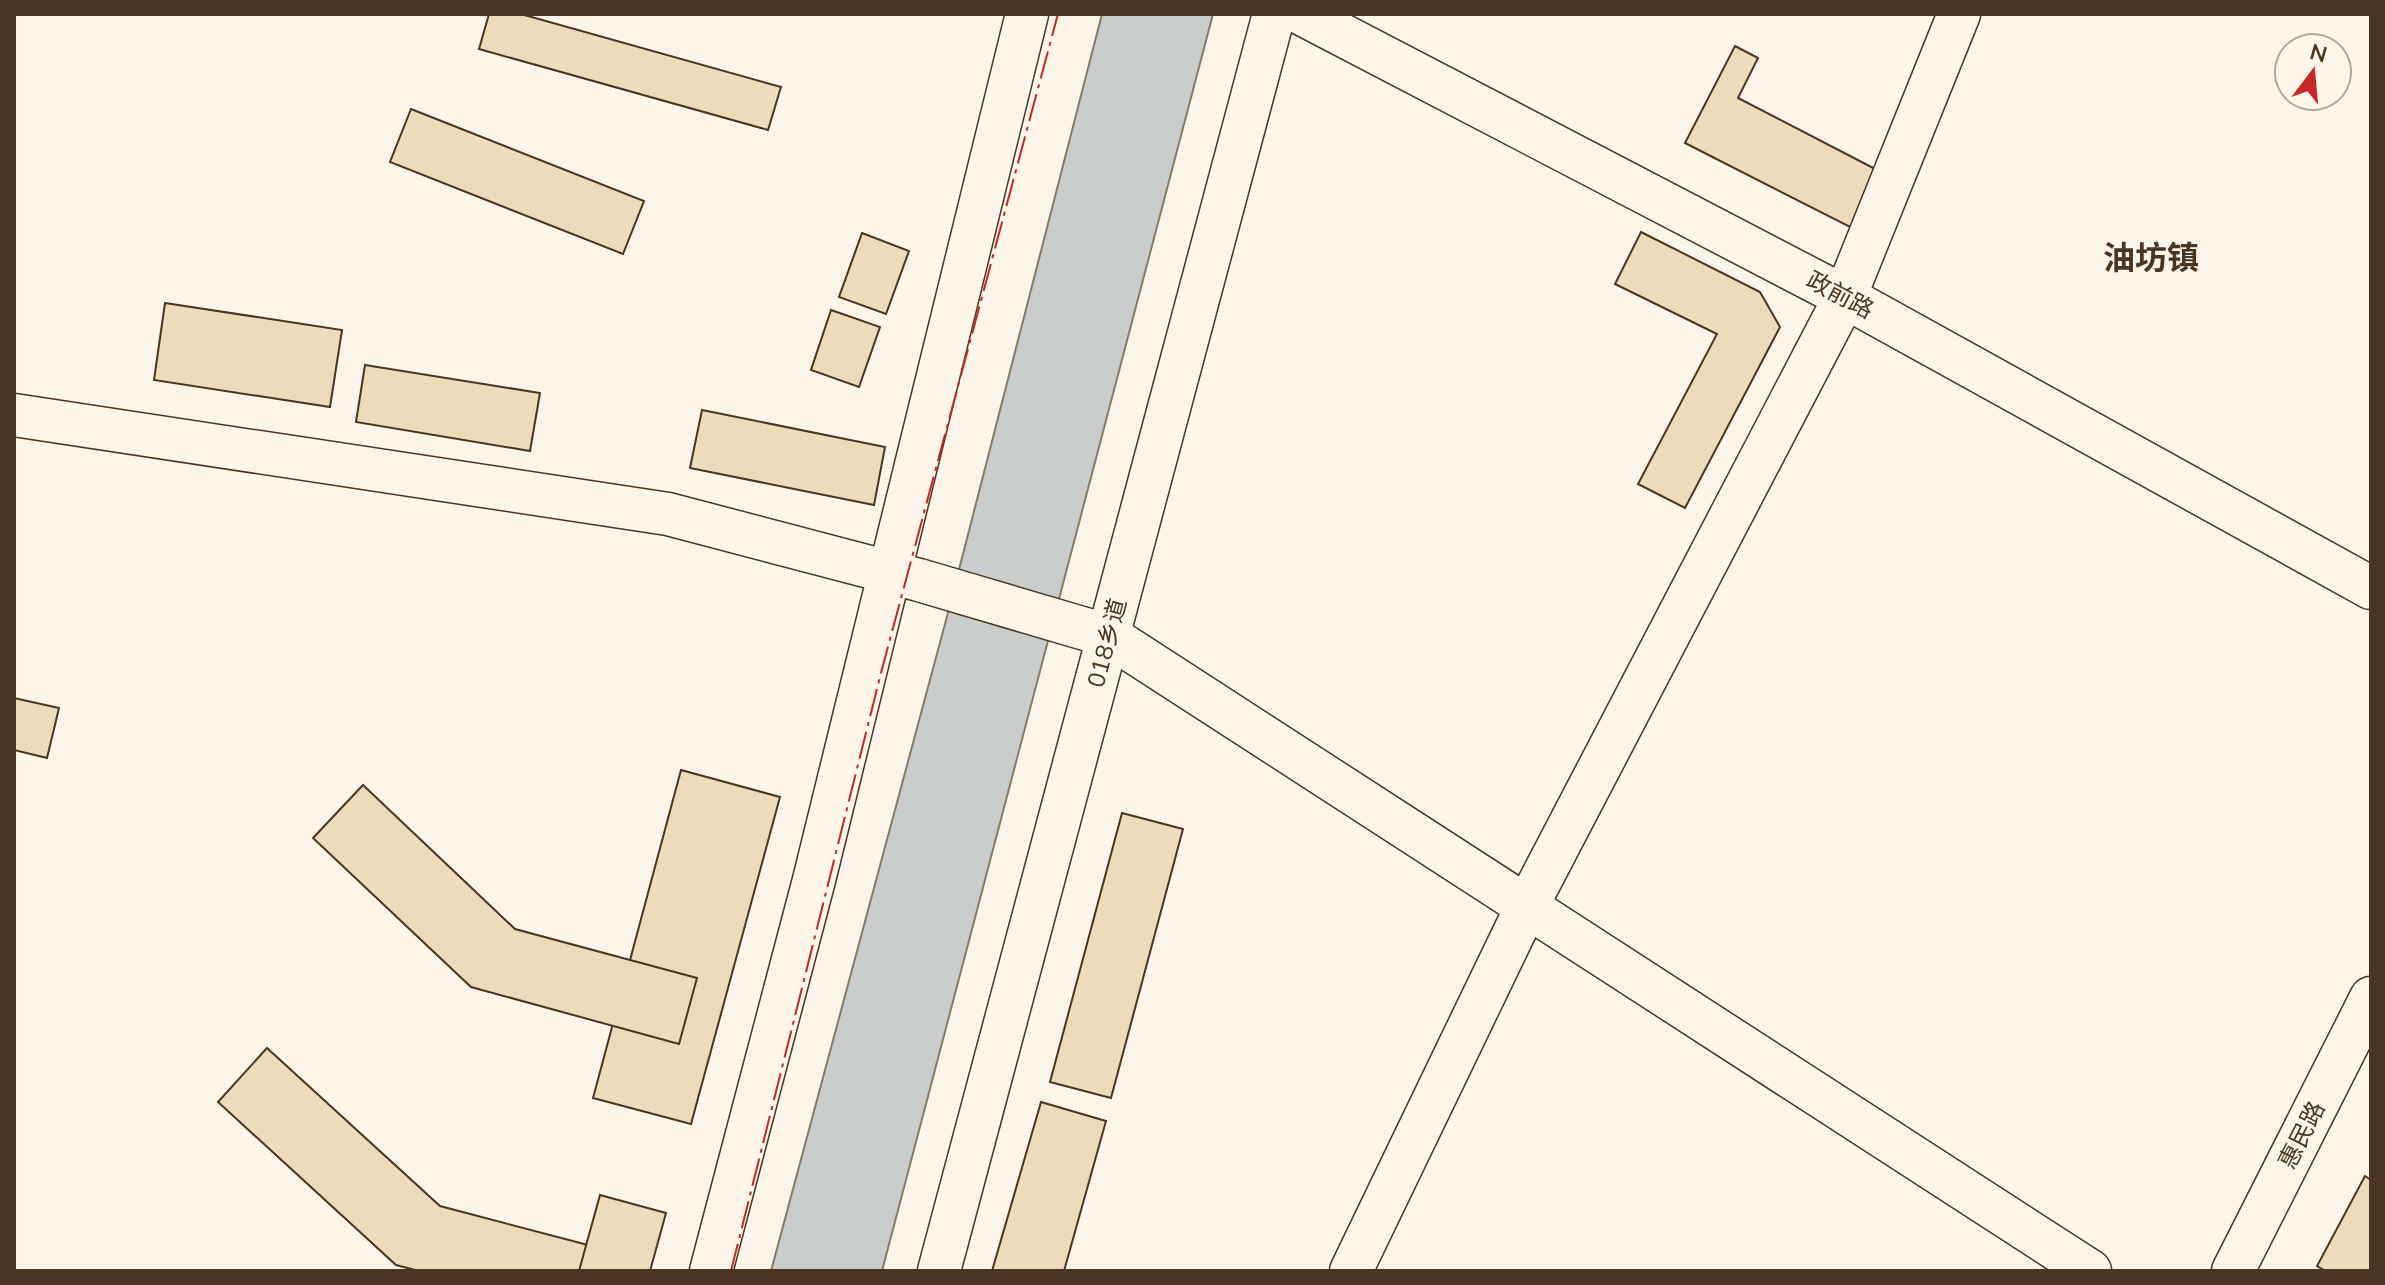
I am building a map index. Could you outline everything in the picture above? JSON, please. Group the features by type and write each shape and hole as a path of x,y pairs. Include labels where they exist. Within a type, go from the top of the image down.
{"street":[{"path":"711,1271 814,880 904,576 1027,14"},
{"name":"018乡道","path":"939,1271 1103,634 1274,14"},
{"name":"政前路","path":"1302,14 1845,297 2371,588"},
{"path":"1351,1271 1526,908 1845,297 1959,14"},
{"path":"14,415 668,514 904,576 1103,634 2090,1271"},
{"name":"惠民路","path":"2233,1271 2371,998"}],"shaded area":[{"path":"1102,14 1213,14 882,1271 771,1271 945,624"}],"building":[{"path":"489,14 521,14 781,87 768,130 479,49"},
{"path":"1735,46 1758,58 1738,98 1881,172 1852,228 1685,143"},
{"path":"411,109 644,201 623,254 390,162"},
{"path":"1641,232 1760,292 1780,327 1685,508 1638,484 1717,334 1615,284"},
{"path":"862,233 909,251 886,314 839,297"},
{"path":"165,303 342,330 330,407 154,380"},
{"path":"831,310 880,327 859,387 811,370"},
{"path":"365,365 540,393 530,451 356,422"},
{"path":"702,410 885,447 874,505 690,468"},
{"path":"14,698 59,708 47,758 14,750"},
{"path":"681,770 780,797 691,1124 593,1098"},
{"path":"363,785 515,929 697,978 679,1044 471,987 313,838"},
{"path":"1122,813 1183,829 1111,1098 1050,1082"},
{"path":"267,1048 440,1206 626,1255 622,1271 419,1271 396,1265 218,1102"},
{"path":"1041,1102 1106,1121 1064,1271 992,1271"},
{"path":"2365,1176 2371,1180 2371,1271 2326,1271 2317,1266"},
{"path":"600,1195 666,1213 650,1271 579,1271"}],"power":[{"path":"731,1271 882,669 1058,14"}],"district":[{"name":"油坊镇","path":"2151,258"}]}
